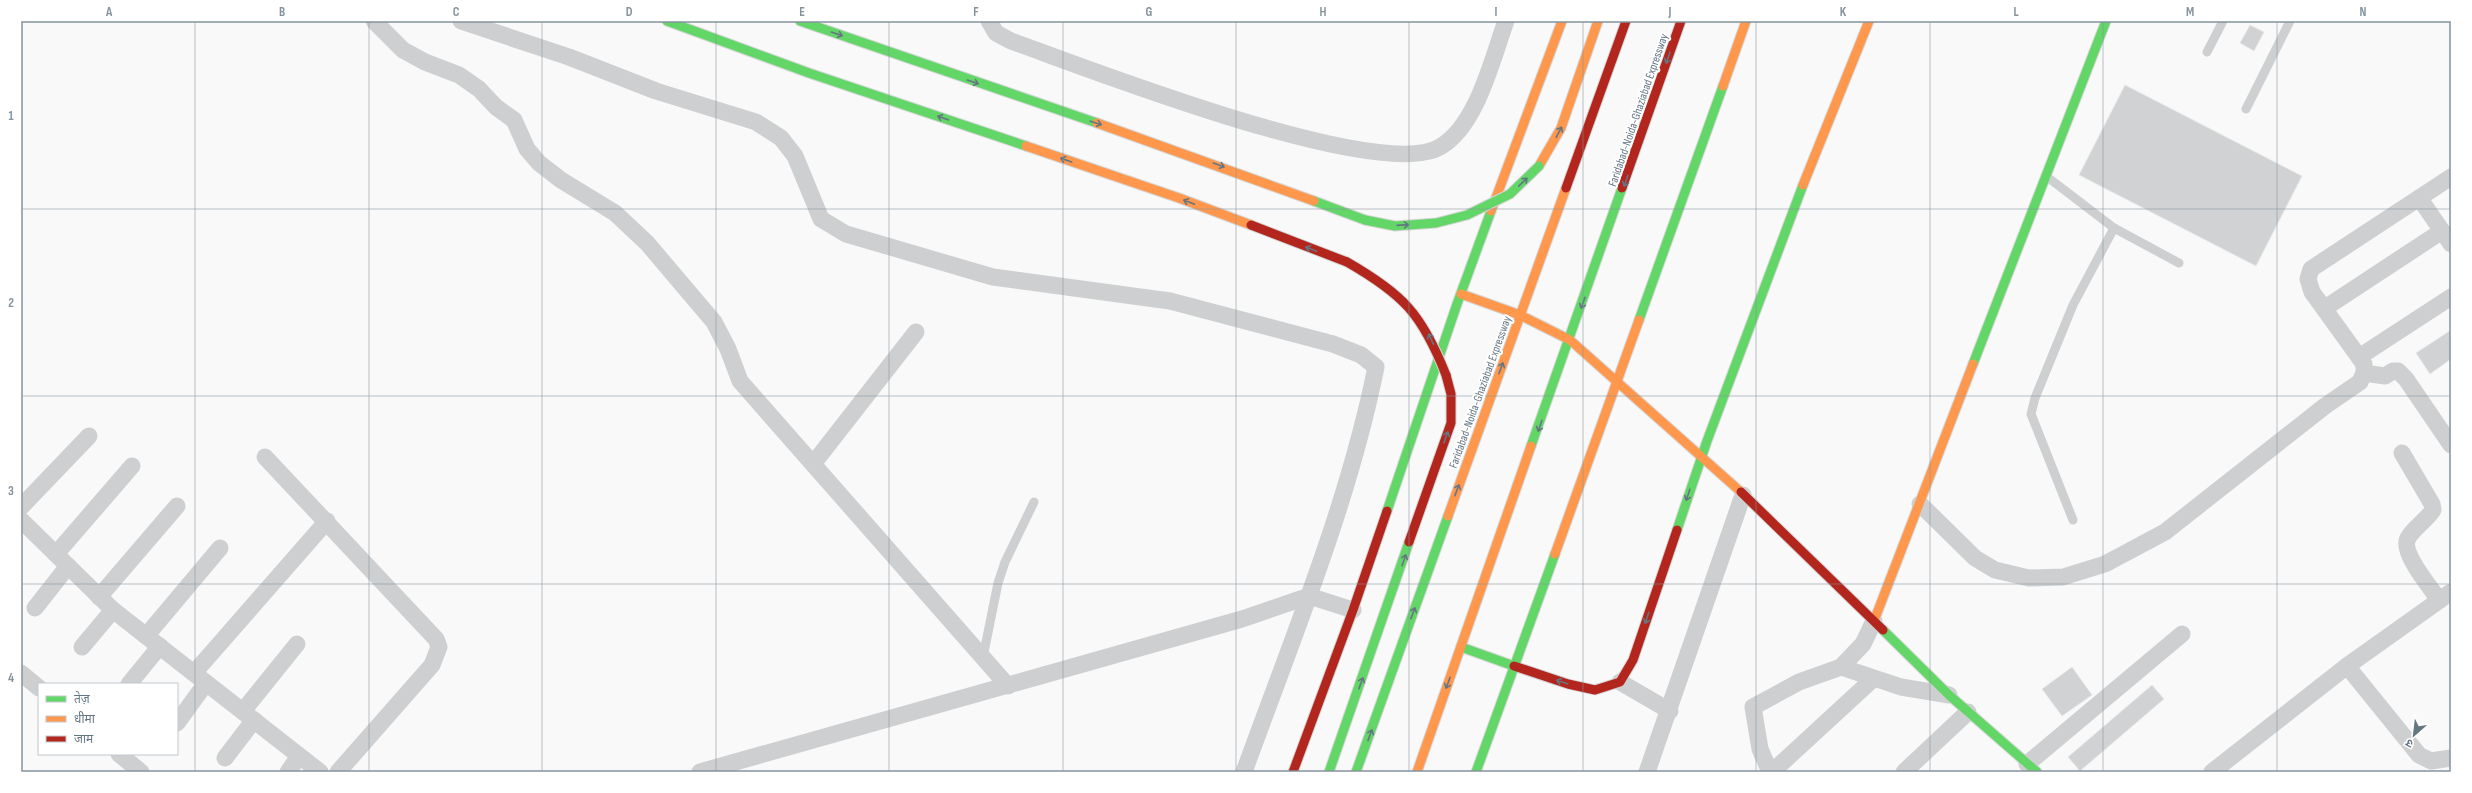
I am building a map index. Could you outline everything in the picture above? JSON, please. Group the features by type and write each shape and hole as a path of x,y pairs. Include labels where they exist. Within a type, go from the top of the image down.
{"street":[{"path":"374,21 404,50 425,62 459,75 479,89 496,107 514,120 527,149 539,163 561,180 615,213 647,243 714,322 728,349 740,381 1008,686"},
{"path":"461,21 569,57 656,90 756,122 781,138 795,156 821,219 846,234 993,277 1012,278 1170,301 1333,344 1361,355 1376,367 1366,413 1309,596 1244,772"},
{"path":"668,21 809,73 1178,198 1347,262 1384,282 1412,307 1426,328 1440,357 1451,394 1451,423 1329,772"},
{"path":"800,21 1193,156 1365,220 1395,226 1436,223 1467,215 1510,194 1539,166 1561,128 1598,21"},
{"path":"989,21 996,33 1011,41 1207,110 1303,138 1369,151 1422,153 1439,148 1451,140 1469,117 1487,74 1506,21"},
{"path":"1293,772 1353,610 1461,294 1562,21"},
{"name":"Faridabad-Noida-Ghaziabad Expressway","path":"1356,772 1626,21"},
{"name":"Faridabad-Noida-Ghaziabad Expressway","path":"1417,772 1681,21"},
{"path":"1476,772 1746,21"},
{"path":"1461,647 1568,684 1595,690 1620,682 1633,660 1701,458 1791,213 1870,21"},
{"path":"1873,679 1771,772 1760,748 1753,707 1799,682 1841,667 1863,644 1874,621 1920,504 2106,21"},
{"path":"1920,504 1975,558 1995,570 2029,578 2062,577 2105,564 2165,532 2325,406 2360,382 2364,373 2364,364 2312,292 2308,279 2311,269 2420,199 2451,177"},
{"path":"2325,308 2447,238 2420,199"},
{"path":"1461,294 1520,315 1570,340 1780,528 1949,695 2032,768 2182,634"},
{"path":"2359,357 2451,297"},
{"path":"813,464 916,332"},
{"path":"2364,373 2384,376 2398,371 2406,379 2451,445"},
{"path":"21,507 88,436"},
{"path":"2212,772 2347,666 2445,596 2411,560 2406,547 2408,538 2433,510 2432,504 2402,453"},
{"path":"265,457 327,521 436,639 439,647 432,665 424,675 338,772"},
{"path":"56,554 132,466"},
{"path":"1647,772 1670,711 1743,495"},
{"path":"99,596 177,506"},
{"path":"178,721 200,678 327,521"},
{"path":"22,524 56,554 113,610 320,772"},
{"path":"146,636 220,548"},
{"path":"35,608 68,566"},
{"path":"700,772 1242,619 1309,596 1353,610"},
{"path":"82,647 113,610"},
{"path":"225,758 248,716 297,644"},
{"path":"130,683 160,646"},
{"path":"2347,666 2419,755 2431,761 2451,758"},
{"path":"1841,667 1873,679 1901,687 1949,695"},
{"path":"21,673 38,687"},
{"path":"1620,682 1670,711"},
{"path":"1904,772 1968,712"},
{"path":"120,755 141,772"},
{"path":"288,772 299,756"}],"lane":[{"path":"2207,52 2223,21"},
{"path":"2246,109 2290,21"},
{"path":"2046,176 2114,228 2179,263"},
{"path":"2073,520 2032,414 2035,398 2074,306 2114,228"},
{"path":"983,657 998,583 1005,562 1034,502"}],"building":[{"path":"2250,25 2264,32 2254,51 2240,43"},
{"path":"2125,85 2302,176 2256,266 2079,175"},
{"path":"2451,330 2451,359 2430,374 2416,353"},
{"path":"2072,667 2092,695 2062,716 2042,689"},
{"path":"2152,685 2164,699 2080,771 2068,757"}],"traffic: fast":[{"path":"667,21 809,73 1026,146"},
{"path":"800,21 1097,123"},
{"path":"1973,364 2106,21"},
{"path":"1639,320 1723,86"},
{"path":"1365,220 1395,226 1436,223 1467,215 1510,194 1539,166"},
{"path":"1677,530 1707,441 1803,185"},
{"path":"1531,446 1622,188"},
{"path":"1314,201 1365,220"},
{"path":"1387,511 1457,304 1491,211"},
{"path":"1356,772 1448,516"},
{"path":"1329,772 1409,542"},
{"path":"1476,772 1555,554"},
{"path":"1883,630 1949,695 2037,772"},
{"path":"1461,647 1514,666"}],"traffic: slow":[{"path":"1491,211 1562,21"},
{"path":"1539,166 1561,128 1598,21"},
{"path":"1723,86 1746,21"},
{"path":"1803,185 1869,21"},
{"path":"1097,123 1314,201"},
{"path":"1026,146 1179,198 1251,225"},
{"path":"1448,516 1566,188"},
{"path":"1461,294 1520,315 1570,340 1741,492"},
{"path":"1555,554 1639,320"},
{"path":"1874,621 1973,364"},
{"path":"1417,772 1531,446"}],"traffic: jam":[{"path":"1566,188 1626,21"},
{"path":"1622,188 1681,21"},
{"path":"1251,225 1347,262"},
{"path":"1347,262 1383,285 1397,296 1408,308 1419,321 1428,336 1446,375"},
{"path":"1409,542 1451,423 1451,394 1446,375"},
{"path":"1741,492 1883,630"},
{"path":"1293,772 1353,610 1387,511"},
{"path":"1514,666 1568,684 1595,690 1620,682 1633,660 1677,530"}]}
